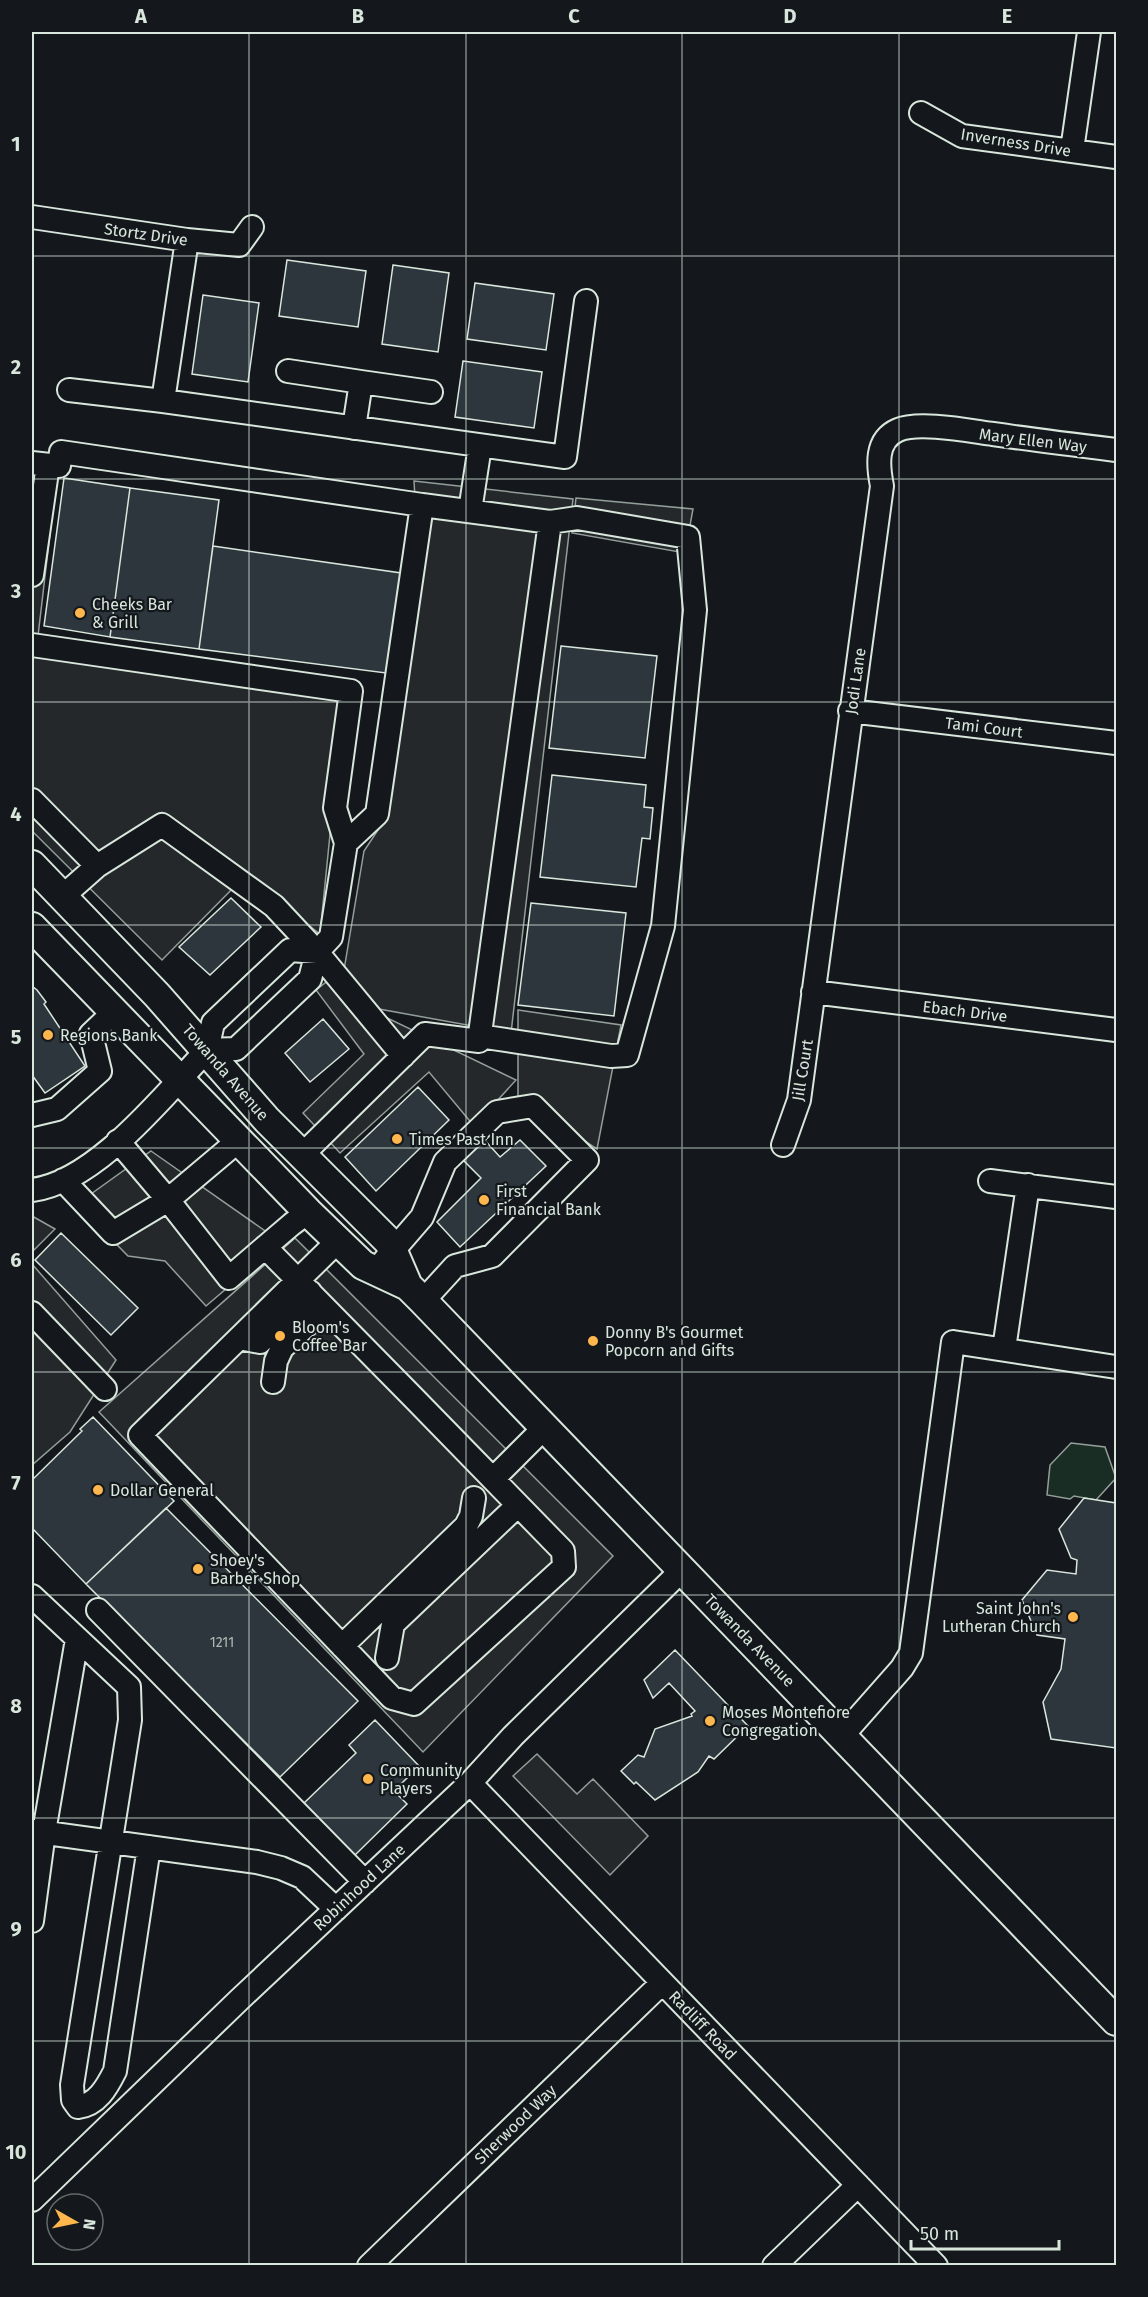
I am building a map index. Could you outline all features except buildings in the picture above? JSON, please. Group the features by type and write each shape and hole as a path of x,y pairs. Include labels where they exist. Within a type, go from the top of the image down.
{"main road":[{"name":"Towanda Avenue","path":"32,866 207,1050 267,1120 389,1242 384,1261 1116,2021"},
{"path":"32,927 113,1013 363,1266 384,1261"}],"street":[{"path":"1072,150 1089,32"},
{"name":"Inverness Drive","path":"921,113 962,136 1116,156"},
{"name":"Stortz Drive","path":"32,217 187,240 239,245 252,228"},
{"path":"163,401 187,240"},
{"path":"69,390 565,457 586,301"},
{"path":"288,371 431,392"},
{"path":"354,428 361,382"},
{"name":"Jodi Lane","path":"813,992 882,486 878,462 882,445 896,430 912,426 950,429"},
{"name":"Mary Ellen Way","path":"950,429 1116,450"},
{"path":"470,511 480,446"},
{"path":"32,575 40,464 59,466 61,452 422,505 550,522 577,518 688,537 695,610 663,926 627,1055 611,1056 479,1036"},
{"path":"346,843 377,814 422,505"},
{"path":"302,1155 425,1034 478,1041 550,522"},
{"path":"32,645 351,691 335,808 346,843 331,937 317,952 310,979 236,1049 207,1050"},
{"name":"Tami Court","path":"850,711 1116,743"},
{"path":"32,800 97,866"},
{"path":"62,897 97,866 162,825 274,906 317,952 403,1056"},
{"path":"32,1190 42,1189 82,1172 118,1141 207,1050 213,1023 290,950 317,952"},
{"name":"Ebach Drive","path":"813,992 1116,1030"},
{"name":"Jill Court","path":"783,1145 799,1100 813,992"},
{"path":"32,1115 57,1109 100,1071 91,1034 113,1013"},
{"path":"384,1261 422,1217 445,1162 497,1112 533,1106 587,1160 492,1256 455,1266 415,1294"},
{"path":"118,1141 229,1278 308,1212"},
{"path":"63,1180 113,1233 168,1200 238,1141"},
{"path":"990,1180 1116,1197"},
{"path":"1004,1349 1028,1185"},
{"path":"273,1383 276,1361 338,1241"},
{"path":"265,1247 563,1551 564,1567 414,1704 392,1698 140,1435 240,1338 311,1294"},
{"path":"32,1313 105,1389"},
{"path":"842,1736 902,1668 912,1653 953,1342 1116,1367"},
{"path":"493,1479 545,1427"},
{"path":"342,1646 466,1526 471,1516 474,1498"},
{"path":"387,1658 393,1624 518,1504"},
{"name":"Robinhood Lane","path":"32,2200 470,1784 513,1736 682,1570"},
{"path":"32,1596 129,1687 130,1720 72,2085 73,2100 78,2107 86,2106 104,2092 115,2071 149,1847"},
{"path":"98,1610 365,1882"},
{"path":"32,1922 38,1831 77,1639"},
{"name":"Radliff Road","path":"470,1784 936,2265"},
{"path":"38,1831 281,1868 302,1877 336,1909"},
{"name":"Sherwood Way","path":"369,2265 662,1983"},
{"path":"774,2265 858,2185"}],"green space":[{"path":"1071,1443 1105,1447 1116,1478 1096,1500 1047,1495 1050,1465"}],"shaded area":[{"path":"414,481 573,499 511,1033 379,1009 344,970 364,851 384,821 419,566"},
{"path":"32,486 55,491 36,653 344,695 320,934 245,876 162,960 32,831"},
{"path":"576,498 693,509 685,553 572,533"},
{"path":"342,970 379,1014 516,1080 474,1126 429,1072 340,1153 303,1113 364,1054 316,990"},
{"path":"518,1010 621,1025 597,1149 518,1098"},
{"path":"151,1151 281,1242 206,1306 165,1261 128,1256 77,1204"},
{"path":"32,1216 55,1229 32,1252"},
{"path":"295,1238 613,1556 423,1752 99,1412"},
{"path":"32,1264 116,1360 70,1432 32,1465"},
{"path":"537,1754 577,1794 593,1779 648,1836 610,1875 513,1776"}],"place":[{"name":"Cheeks Bar & Grill","path":"80,613"},
{"name":"Regions Bank","path":"48,1035"},
{"name":"Times Past Inn","path":"397,1139"},
{"name":"First Financial Bank","path":"484,1200"},
{"name":"Bloom's Coffee Bar","path":"280,1336"},
{"name":"Donny B's Gourmet Popcorn and Gifts","path":"593,1341"},
{"name":"Dollar General","path":"98,1490"},
{"name":"Shoey's Barber Shop","path":"198,1569"},
{"name":"Saint John's Lutheran Church","path":"1073,1617"},
{"name":"Moses Montefiore Congregation","path":"710,1721"},
{"name":"Community Players","path":"368,1779"}]}
